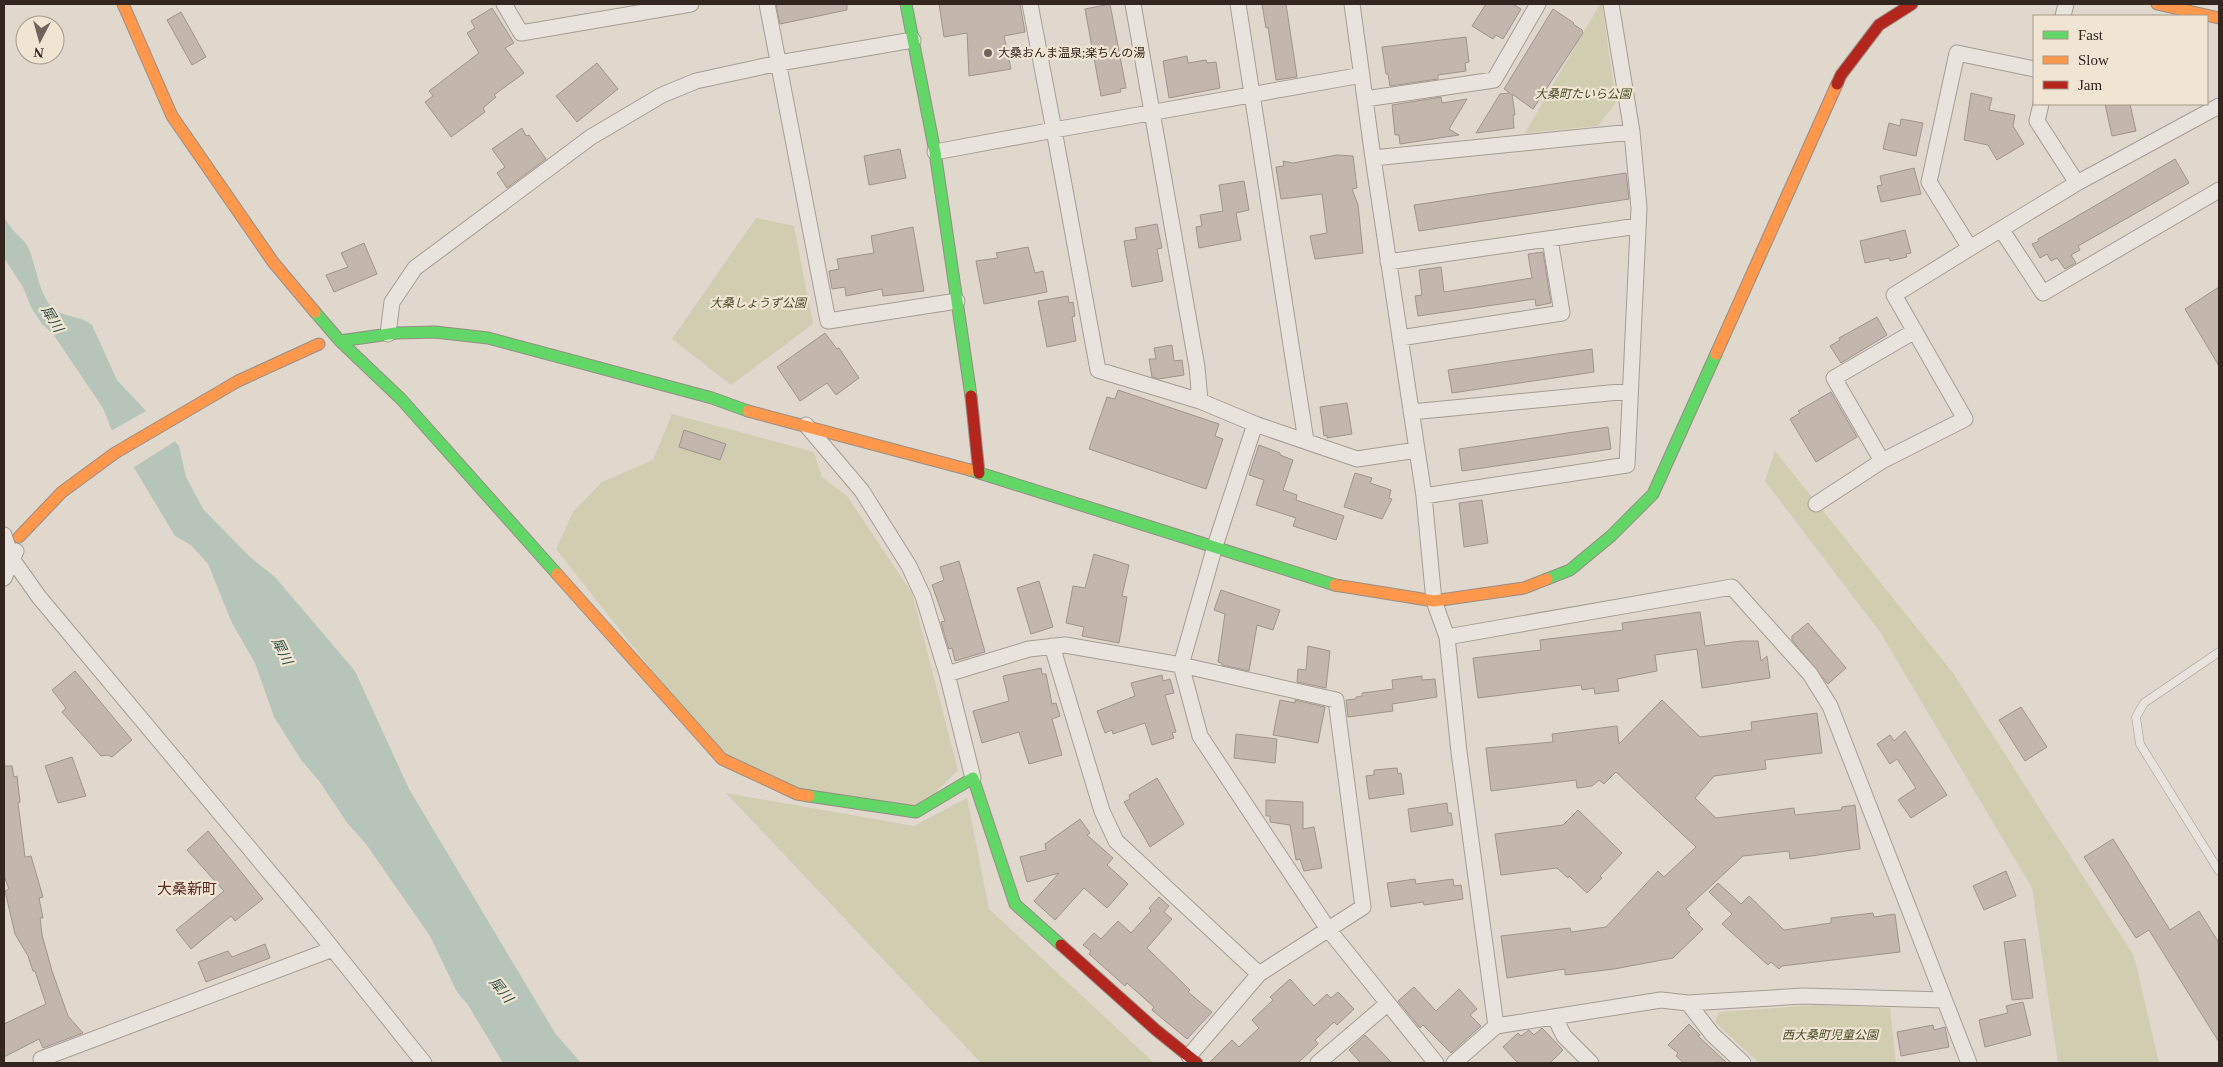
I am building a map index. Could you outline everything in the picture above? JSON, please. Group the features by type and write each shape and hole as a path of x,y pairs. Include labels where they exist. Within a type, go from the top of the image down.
{"street":[{"path":"123,4 172,116 273,262 340,341 402,399 722,759 797,794 916,812 974,778"},
{"path":"504,4 521,33 691,4"},
{"path":"768,4 828,321 957,301"},
{"path":"906,4 935,152 974,415 979,473"},
{"path":"1030,4 1098,370 1200,402 1255,424 1357,459 1417,450"},
{"path":"1133,4 1197,367 1200,402"},
{"path":"1238,4 1306,442"},
{"path":"1352,4 1388,262 1424,496 1434,601 1447,637 1459,752 1496,1026"},
{"path":"1365,99 1494,80 1538,4"},
{"path":"1424,496 1627,465 1639,208 1632,132 1611,4"},
{"path":"4,578 12,559 11,536 84,475 164,423 238,381 320,344 388,334 435,332 488,338 712,398 757,414 806,425 979,473 1339,586 1434,601 1524,588 1570,570 1611,536 1653,494 1841,75 1879,25 1912,4"},
{"path":"2157,4 2206,15"},
{"path":"388,334 392,302 415,268 591,138 662,95 696,81 779,63 913,40"},
{"path":"1970,248 1929,182 1957,53 2033,69"},
{"path":"935,152 1362,75"},
{"path":"2041,105 2037,121 2077,183"},
{"path":"1816,504 1882,461 1965,419 1894,295 2077,183 2219,106"},
{"path":"1373,158 1632,132"},
{"path":"2001,230 2043,293 2219,190"},
{"path":"1388,262 1638,226"},
{"path":"1400,338 1562,313 1550,239"},
{"path":"1882,461 1834,378 1915,331"},
{"path":"1411,412 1630,390"},
{"path":"1255,424 1215,546 1180,665 1200,736 1328,929 1386,1004 1436,1063"},
{"path":"806,425 862,491 909,566 923,596 947,674 974,778 1015,904 1156,1030 1193,1060 1259,974 1363,907 1336,700 1180,665 1065,645 1029,649 947,674"},
{"path":"12,559 39,597 333,949 424,1063"},
{"path":"1447,637 1732,587 1810,674 1830,706 1969,1063"},
{"path":"1052,646 1102,811 1116,840 1259,974"},
{"path":"42,1063 41,1059 333,949"},
{"path":"1454,1063 1496,1026 1661,1000 1688,1003 1803,996 1944,1000"},
{"path":"1688,1003 1712,1034 1743,1063"},
{"path":"1318,1063 1386,1004"},
{"path":"1554,1018 1564,1036 1591,1063"}],"lane":[{"path":"2219,652 2144,703 2136,717 2140,744 2219,871"}],"green space":[{"name":"大桑町たいら公園","path":"1600,4 1602,4 1616,102 1598,126 1525,133"},
{"name":"大桑しょうず公園","path":"756,218 794,226 813,324 731,385 672,339"},
{"path":"672,414 814,452 822,477 847,496 912,593 958,770 916,812 797,794 722,759 556,549 573,512 602,482 653,460"},
{"path":"1775,451 1953,673 2134,956 2159,1063 2058,1063 2032,888 1880,632 1765,481"},
{"path":"726,793 914,826 967,798 989,909 1154,1063 981,1063"},
{"name":"西大桑町児童公園","path":"1819,1005 1890,1008 1896,1063 1759,1063 1715,1022 1719,1012"}],"water":[{"name":"犀川","path":"4,216 28,247 41,288 48,303 68,316 83,320 92,325 117,380 179,446 186,477 203,509 250,557 275,577 355,671 409,789 555,1033 581,1063 503,1063 468,1005 457,992 430,936 366,844 348,824 319,781 302,761 274,717 255,663 232,623 208,564 191,545 175,536 112,431 103,408 53,334 42,324 31,307 23,287 4,258"}],"pier":[{"path":"148,410 177,440 131,469 109,432"}],"building":[{"path":"776,4 847,4 847,10 780,24"},
{"name":"大桑おんま温泉;楽ちんの湯","path":"939,4 1020,4 1025,32 1004,36 1011,69 969,76 967,33 944,37"},
{"path":"1110,4 1126,88 1120,89 1121,92 1101,96 1085,9"},
{"path":"1262,4 1286,4 1297,77 1276,80 1268,27 1266,28"},
{"path":"1486,4 1513,4 1521,9 1503,39 1496,35 1493,39 1472,26"},
{"path":"492,8 514,43 505,48 524,73 494,95 496,97 483,108 485,112 451,137 425,102 433,96 429,91 479,53 467,33 475,28 471,21"},
{"path":"1553,9 1574,23 1583,33 1533,109 1512,94 1515,115 1513,115 1514,128 1476,133 1500,94 1510,93 1504,89"},
{"path":"181,12 206,57 192,65 167,20"},
{"path":"1466,37 1469,62 1465,63 1466,71 1438,75 1438,79 1390,86 1388,74 1386,74 1382,47"},
{"path":"1187,56 1188,63 1206,60 1207,63 1216,62 1220,88 1169,98 1163,61"},
{"path":"597,63 618,89 577,122 556,96"},
{"path":"1971,93 1992,98 1989,110 2015,115 2013,126 2024,144 1997,160 1988,145 1964,140"},
{"path":"1441,97 1442,103 1467,99 1449,129 1459,135 1400,144 1399,135 1395,135 1392,105"},
{"path":"2105,105 2130,105 2136,131 2112,136"},
{"path":"1901,119 1923,123 1916,156 1883,149 1889,123 1900,126"},
{"path":"522,128 526,136 529,135 546,159 507,188 497,173 505,167 492,149"},
{"path":"900,149 906,178 869,185 864,156"},
{"path":"1337,155 1353,156 1357,188 1352,189 1358,205 1363,253 1315,259 1310,236 1327,233 1322,194 1281,199 1276,167 1284,166 1283,161 1293,163"},
{"path":"2175,159 2189,183 2078,246 2080,250 2071,255 2076,263 2065,269 2057,258 2051,261 2047,254 2040,258 2032,244 2039,241 2038,239"},
{"path":"1914,168 1921,194 1881,202 1877,186 1882,185 1880,176"},
{"path":"1626,173 1629,199 1419,231 1414,205"},
{"path":"1244,181 1249,210 1236,213 1241,240 1199,248 1196,227 1202,226 1200,215 1223,211 1219,185"},
{"path":"1157,224 1162,248 1157,249 1163,281 1132,287 1124,241 1137,239 1135,228"},
{"path":"913,227 924,291 883,296 882,289 846,296 845,287 832,289 829,271 839,269 837,259 874,253 871,236"},
{"path":"1905,230 1911,253 1906,254 1907,257 1890,261 1889,258 1865,263 1860,241"},
{"path":"364,243 377,274 334,292 326,275 348,267 341,253"},
{"path":"1028,247 1035,273 1043,271 1047,292 984,304 976,261 998,258 996,253"},
{"path":"1543,252 1551,303 1536,306 1535,299 1418,316 1415,296 1422,295 1419,270 1441,267 1444,292 1532,278 1528,254"},
{"path":"2219,287 2219,366 2185,309"},
{"path":"1068,296 1069,303 1073,302 1075,316 1072,317 1076,341 1047,347 1038,301"},
{"path":"1877,317 1887,335 1841,363 1830,346 1840,340 1839,338"},
{"path":"825,333 837,349 839,348 859,378 836,395 827,383 800,401 777,367"},
{"path":"1172,345 1174,361 1182,360 1184,375 1159,379 1152,377 1149,359 1156,359 1154,348"},
{"path":"1592,349 1594,372 1452,393 1448,370"},
{"path":"1118,390 1219,424 1215,436 1223,439 1206,489 1089,449 1107,397 1115,399"},
{"path":"1831,392 1857,437 1816,462 1790,419 1800,413 1798,411"},
{"path":"1347,403 1352,434 1327,438 1327,435 1324,436 1320,407"},
{"path":"1608,427 1611,449 1462,471 1459,449"},
{"path":"684,430 726,444 720,460 679,447"},
{"path":"1259,445 1293,460 1283,490 1297,495 1296,500 1344,516 1336,540 1293,526 1296,518 1256,505 1264,480 1249,475"},
{"path":"1355,473 1372,478 1370,483 1391,490 1389,498 1392,499 1382,519 1344,507"},
{"path":"1482,500 1488,543 1464,547 1459,503"},
{"path":"1094,554 1129,565 1122,596 1127,597 1119,643 1082,636 1084,627 1066,623 1073,586 1085,588"},
{"path":"959,561 985,652 955,661 952,648 949,649 946,640 941,622 945,621 932,585 944,580 940,567"},
{"path":"1039,581 1053,627 1031,634 1017,588"},
{"path":"1221,590 1280,610 1273,630 1257,625 1249,671 1222,665 1222,663 1218,662 1225,614 1214,610"},
{"path":"1700,612 1705,646 1741,641 1758,641 1761,661 1767,656 1770,678 1702,688 1697,649 1655,655 1657,671 1617,679 1619,691 1595,694 1594,688 1582,690 1581,685 1478,698 1473,658 1541,650 1540,640 1623,630 1622,623"},
{"path":"1808,623 1846,668 1828,684 1792,640 1792,636"},
{"path":"1308,646 1330,651 1326,688 1297,682 1298,669 1306,670"},
{"path":"1041,668 1042,674 1046,674 1052,704 1056,703 1060,716 1052,719 1062,755 1029,764 1019,732 982,743 973,711 1009,701 1003,676"},
{"path":"75,671 132,740 112,757 108,755 101,756 62,712 66,708 52,690"},
{"path":"1162,675 1163,681 1170,679 1174,693 1165,695 1176,732 1172,733 1174,738 1152,745 1145,723 1113,734 1112,730 1105,733 1097,711 1135,696 1131,683"},
{"path":"1422,676 1422,680 1435,679 1437,697 1392,704 1393,711 1348,717 1346,700 1356,699 1356,697 1362,696 1362,693 1393,689 1392,680"},
{"path":"1280,700 1295,703 1295,700 1325,707 1318,743 1273,735"},
{"path":"1662,700 1700,737 1752,730 1751,722 1817,713 1822,753 1765,760 1766,769 1714,776 1695,798 1716,818 1794,808 1795,815 1841,810 1842,807 1855,805 1860,849 1790,859 1789,851 1743,856 1686,909 1690,913 1688,914 1703,929 1673,958 1614,969 1565,975 1565,969 1507,978 1501,936 1570,928 1571,932 1606,927 1658,871 1664,877 1696,847 1616,772 1604,784 1599,780 1592,786 1577,788 1576,780 1491,791 1486,748 1553,742 1552,734 1617,726 1619,744"},
{"path":"2021,707 2047,747 2025,761 1999,720"},
{"path":"1905,731 1947,795 1911,818 1898,800 1916,788 1897,759 1890,764 1877,744 1890,735 1894,741"},
{"path":"1236,734 1277,739 1275,763 1234,758"},
{"path":"72,757 86,796 58,803 45,766"},
{"path":"4,766 12,766 14,777 17,776 20,802 18,803 25,857 31,856 43,897 39,898 43,918 40,918 42,935 52,971 68,1016 83,1033 43,1048 39,1039 4,1057 4,1024 46,1004 35,971 33,971 28,956 15,934 5,891 9,889 4,876"},
{"path":"1397,768 1398,774 1401,773 1404,794 1369,799 1366,776 1374,775 1374,770"},
{"path":"1157,778 1184,824 1150,847 1124,802 1130,799 1129,795"},
{"path":"1266,800 1303,802 1303,829 1314,827 1322,868 1304,871 1300,859 1296,860 1290,825 1270,822 1270,816 1266,816"},
{"path":"1447,803 1448,813 1451,813 1453,825 1411,832 1408,809"},
{"path":"1578,810 1622,853 1587,893 1569,876 1568,878 1557,868 1501,875 1495,834 1563,825"},
{"path":"1080,819 1090,833 1087,835 1113,858 1107,865 1128,884 1107,908 1084,888 1055,920 1034,901 1059,873 1027,882 1020,857 1046,850 1045,844"},
{"path":"208,831 263,899 235,921 231,916 191,949 176,930 224,891 187,850"},
{"path":"2113,839 2170,930 2199,911 2219,943 2219,1042 2149,930 2136,938 2084,857"},
{"path":"2006,871 2016,896 1984,910 1973,886"},
{"path":"1415,879 1416,884 1453,879 1454,886 1461,885 1463,899 1424,905 1423,902 1391,907 1387,883"},
{"path":"1718,883 1741,904 1749,896 1784,930 1831,923 1831,918 1873,913 1874,917 1895,914 1900,952 1782,966 1779,969 1771,962 1768,965 1722,924 1732,914 1709,892"},
{"path":"1159,897 1169,906 1164,912 1172,919 1147,948 1190,990 1188,992 1212,1012 1187,1039 1152,1010 1154,1007 1127,983 1125,986 1089,954 1091,951 1083,945 1094,933 1101,939 1118,921 1131,933 1151,911 1149,908"},
{"path":"2025,939 2033,998 2012,1000 2004,942"},
{"path":"265,944 270,958 206,982 198,962 228,951 232,957"},
{"path":"1290,979 1314,1006 1327,994 1331,998 1338,992 1354,1009 1337,1025 1334,1022 1315,1040 1318,1044 1298,1063 1209,1063 1232,1040 1239,1047 1259,1028 1252,1020 1273,1000 1270,997"},
{"path":"1414,987 1436,1011 1459,989 1477,1009 1470,1015 1481,1026 1451,1053 1423,1025 1420,1028 1398,1001"},
{"path":"2023,1002 2031,1035 1985,1047 1979,1020 2008,1013 2006,1006"},
{"path":"1689,1024 1700,1035 1698,1036 1727,1063 1684,1063 1676,1056 1678,1053 1668,1045"},
{"path":"1933,1025 1934,1030 1945,1027 1949,1047 1901,1056 1897,1032"},
{"path":"1542,1028 1563,1050 1550,1063 1518,1063 1503,1047 1518,1033 1521,1036 1529,1030 1534,1035"},
{"path":"1365,1035 1392,1063 1361,1063 1349,1050"}],"traffic: fast":[{"path":"906,4 935,152 971,396"},
{"path":"315,312 340,341 401,399 557,574"},
{"path":"340,341 396,333 435,332 488,338 712,398 748,411"},
{"path":"1547,579 1570,570 1611,536 1653,494 1716,354"},
{"path":"970,470 1335,585"},
{"path":"809,796 916,812 973,778 1015,904 1061,945"}],"traffic: slow":[{"path":"123,4 172,116 273,262 315,312"},
{"path":"2157,4 2206,15"},
{"path":"2208,16 2219,18"},
{"path":"1716,354 1837,84"},
{"path":"19,537 62,492 115,453 238,381 319,344"},
{"path":"748,411 970,470"},
{"path":"557,574 722,759 797,794 809,796"},
{"path":"1335,585 1434,601 1524,588 1547,579"}],"traffic: jam":[{"path":"1837,84 1841,75 1879,25 1912,4"},
{"path":"971,396 979,473"},
{"path":"1061,945 1156,1030 1197,1063"}],"place":[{"name":"大桑おんま温泉;楽ちんの湯","path":"988,53"}],"district":[{"name":"大桑新町","path":"187,889"}]}
